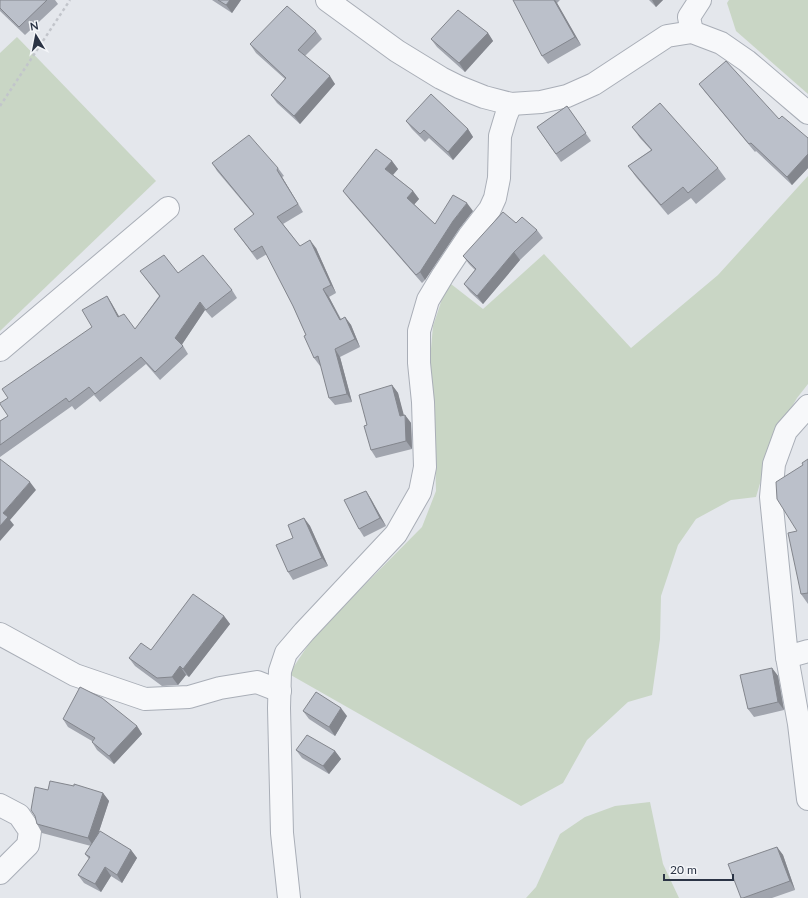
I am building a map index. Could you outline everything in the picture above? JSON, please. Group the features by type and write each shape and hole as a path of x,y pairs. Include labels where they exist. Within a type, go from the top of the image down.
{"street":[{"path":"328,0 397,51 441,78 459,87 511,104 541,102 567,96 594,84 667,36 692,32 721,43 747,61 808,113"},
{"path":"692,32 689,17 700,0"},
{"path":"289,898 282,833 280,671 286,653 396,534 420,492 425,467 423,402 419,363 419,331 428,300 432,293 455,256 490,209 495,198 499,178 500,136 511,104"},
{"path":"0,350 168,208"},
{"path":"808,406 786,431 774,464 771,497 798,654 799,724 808,799"},
{"path":"0,634 75,675 145,699 189,697 220,688 257,682 280,691"},
{"path":"0,805 19,815 30,831 28,845 0,873"}],"path":[{"path":"0,106 70,0"}],"green space":[{"path":"729,0 808,0 808,94 736,31 727,3"},
{"path":"17,37 156,181 0,331 0,53"},
{"path":"808,176 808,384 797,398 773,439 756,497 731,500 696,519 678,545 661,596 660,639 652,695 628,702 587,740 563,783 521,806 289,674 314,636 422,527 436,491 434,414 430,360 433,326 443,296 451,284 483,309 544,254 631,348 718,275"},
{"path":"650,802 663,864 679,898 526,898 536,887 560,834 585,817 615,806"}],"building":[{"path":"0,0 47,0 19,27 0,8"},
{"path":"218,0 230,0 226,5"},
{"path":"513,0 554,0 575,37 542,56"},
{"path":"287,6 316,31 298,50 330,76 294,116 271,95 286,78 250,44"},
{"path":"458,10 488,33 459,63 431,39"},
{"path":"726,61 779,119 782,116 808,138 808,154 787,177 751,143 749,144 699,84"},
{"path":"431,94 468,129 448,152 424,130 420,134 406,121"},
{"path":"660,103 718,168 688,193 683,187 661,205 628,166 652,150 632,127"},
{"path":"567,106 586,133 556,154 537,127"},
{"path":"249,135 278,168 277,170 298,204 277,217 300,246 310,240 331,285 323,289 340,320 345,317 355,339 335,349 347,394 329,398 318,356 314,358 293,306 262,246 252,252 234,229 254,214 212,163"},
{"path":"376,149 392,161 385,169 413,191 407,198 435,224 453,195 467,203 453,221 420,272 416,275 343,191"},
{"path":"503,212 516,223 522,217 537,230 514,252 477,296 464,284 476,269 463,256"},
{"path":"164,255 178,273 203,255 232,290 206,310 200,302 175,338 183,346 155,372 141,357 95,394 89,387 69,402 66,398 0,445 0,421 8,416 0,404 8,398 2,389 92,327 82,310 107,296 118,317 124,314 135,329 160,296 140,271"},
{"path":"392,385 400,416 405,415 406,441 371,450 364,426 367,425 359,395"},
{"path":"0,459 30,482 3,513 8,517 0,526"},
{"path":"808,459 808,593 801,594 788,533 797,531 777,499 776,482 803,465 802,463"},
{"path":"366,491 380,518 359,529 344,500"},
{"path":"304,518 322,558 288,572 276,545 293,538 288,525"},
{"path":"193,594 224,616 183,669 180,666 172,677 157,678 129,658 141,643 151,650"},
{"path":"772,668 778,702 748,709 740,675"},
{"path":"80,687 102,698 137,726 109,756 92,742 95,738 63,719"},
{"path":"316,692 341,708 329,727 303,711"},
{"path":"307,735 335,751 323,766 296,750"},
{"path":"50,781 74,786 74,784 103,793 88,838 37,824 35,816 31,810 35,787 48,790"},
{"path":"100,831 131,850 117,875 105,867 95,884 78,875 90,857 85,854"},
{"path":"777,847 790,881 741,898 728,864"}]}
